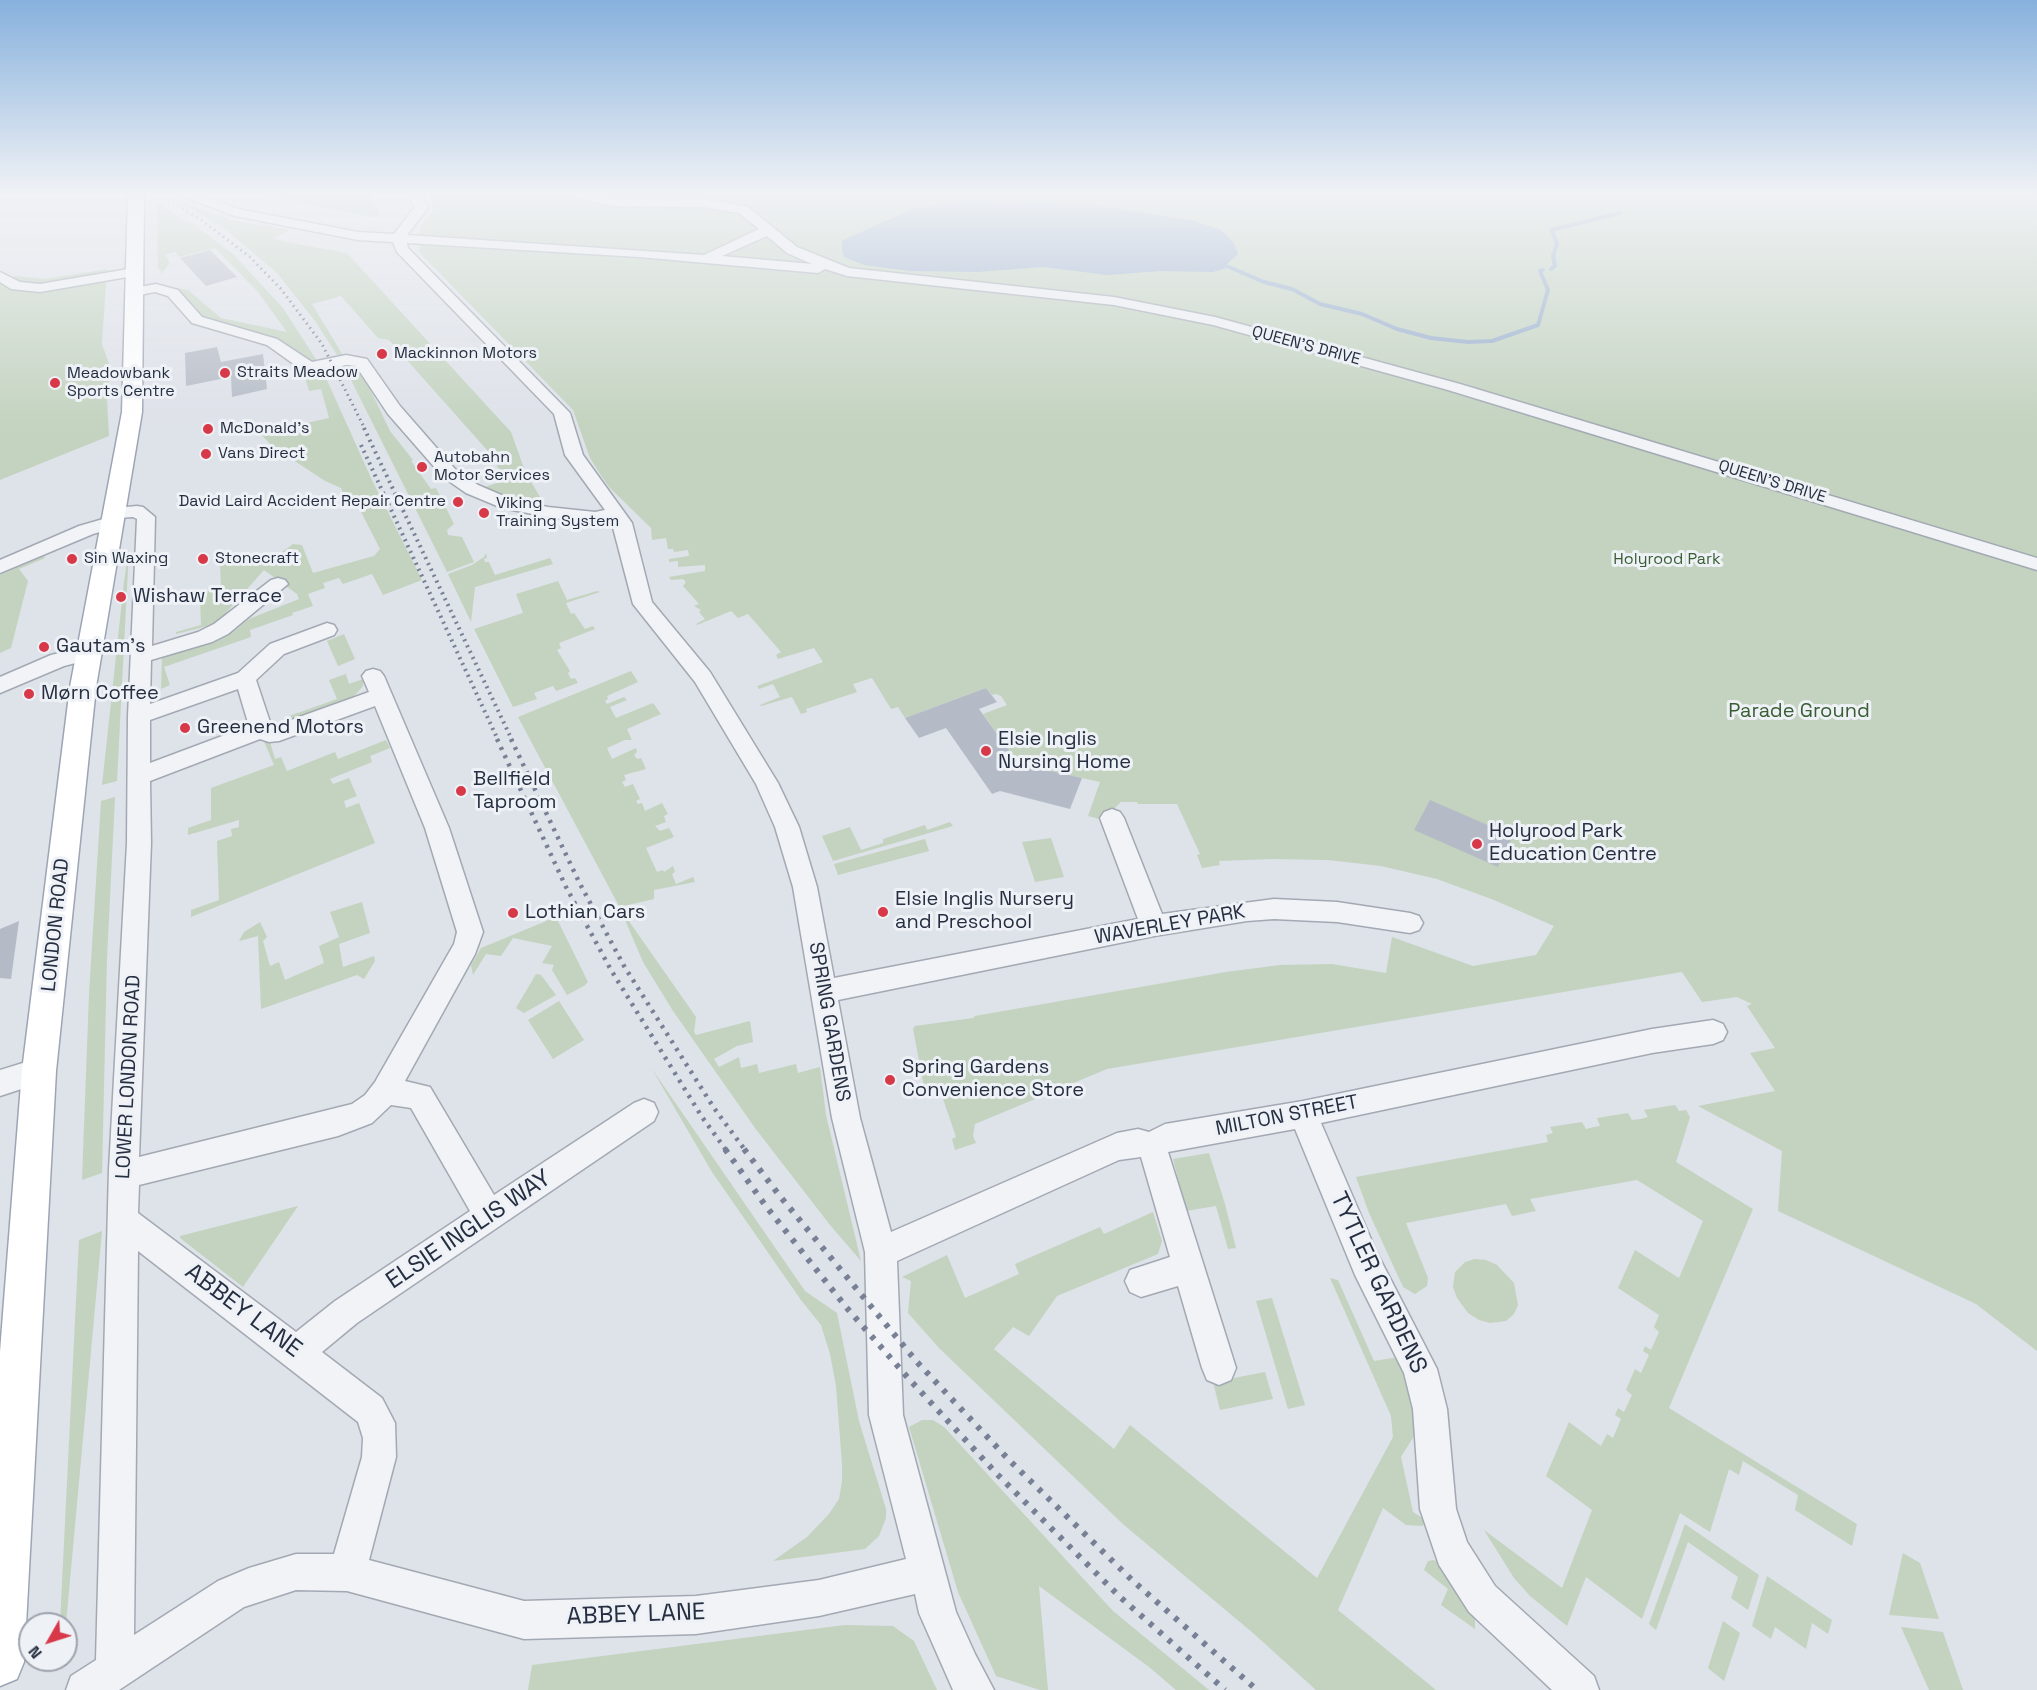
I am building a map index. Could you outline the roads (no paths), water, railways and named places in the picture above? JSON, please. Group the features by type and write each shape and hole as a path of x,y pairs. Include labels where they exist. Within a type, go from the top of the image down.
{"main road":[{"name":"LONDON ROAD","path":"0,1662 39,1071 88,653 132,412 134,272"}],"street":[{"path":"0,276 16,286 40,288 134,272"},
{"name":"SPRING GARDENS","path":"424,272 562,413 574,455 623,523 644,604 703,677 748,750 783,816 802,872 846,1118 880,1252 884,1288 883,1371 886,1415 938,1613 962,1668 975,1690"},
{"name":"QUEEN'S DRIVE","path":"847,272 1114,301 1215,321 1454,387 2037,564"},
{"path":"134,292 154,288 173,293 197,320 272,342 308,367 318,368 346,360 358,361 394,410 449,473 472,489 508,504 548,512 595,518 617,513"},
{"name":"LOWER LONDON ROAD","path":"114,517 137,511 146,517 140,776 124,1175 115,1670"},
{"path":"0,567 114,517"},
{"path":"141,656 205,637 221,629 278,584"},
{"path":"140,716 245,678 273,652 327,630"},
{"path":"0,686 58,660 88,653"},
{"path":"245,678 261,730"},
{"path":"124,1175 338,1123 362,1114 375,1104 385,1091 466,945 470,933 437,828 377,686 279,733 270,734 261,730 140,776"},
{"path":"1112,818 1154,926"},
{"name":"WAVERLEY PARK","path":"825,991 1154,926 1232,913 1274,909 1337,912 1410,923"},
{"name":"MILTON STREET","path":"880,1252 1118,1147 1138,1143 1152,1146 1165,1138 1303,1114 1652,1041 1713,1032"},
{"path":"0,1083 39,1071"},
{"path":"385,1091 420,1096 489,1216"},
{"name":"ELSIE INGLIS WAY","path":"298,1353 318,1333 346,1312 644,1112"},
{"name":"TYTLER GARDENS","path":"1303,1114 1366,1264 1417,1361 1430,1409 1438,1509 1452,1552 1482,1599 1580,1690"},
{"path":"1152,1146 1219,1368"},
{"name":"ABBEY LANE","path":"123,1220 370,1410 378,1423 381,1438 380,1456 348,1573"},
{"path":"1141,1281 1189,1267"},
{"name":"ABBEY LANE","path":"84,1690 201,1613 249,1586 296,1572 348,1573 524,1620 696,1615 819,1598 926,1573"}],"water":[{"path":"1082,272 1149,272 1107,275"}],"waterway":[{"path":"1240,272 1264,282 1292,289 1320,304 1362,314 1397,329 1431,338 1468,342 1492,341 1538,325 1548,290 1540,272"}],"railway":[{"path":"264,272 281,289 322,344 365,429"},
{"path":"364,428 512,740"},
{"path":"361,445 498,740"},
{"path":"497,739 566,887 611,970 702,1117 726,1150"},
{"path":"511,739 579,882 624,966 714,1108 745,1150"},
{"path":"725,1149 765,1205 846,1307 909,1379 997,1474 1119,1596 1225,1690"},
{"path":"744,1149 779,1195 917,1362 1009,1460 1133,1581 1257,1690"}],"place":[{"name":"Mackinnon Motors","path":"382,354"},
{"name":"Straits Meadow","path":"225,373"},
{"name":"Meadowbank Sports Centre","path":"55,383"},
{"name":"McDonald's","path":"208,429"},
{"name":"Vans Direct","path":"206,454"},
{"name":"Autobahn Motor Services","path":"422,467"},
{"name":"David Laird Accident Repair Centre","path":"458,502"},
{"name":"Viking Training System","path":"484,513"},
{"name":"Sin Waxing","path":"72,559"},
{"name":"Stonecraft","path":"203,559"},
{"name":"Wishaw Terrace","path":"121,597"},
{"name":"Gautam's","path":"44,647"},
{"name":"Mørn Coffee","path":"29,694"},
{"name":"Greenend Motors","path":"185,728"},
{"name":"Elsie Inglis Nursing Home","path":"986,751"},
{"name":"Bellfield Taproom","path":"461,791"},
{"name":"Holyrood Park Education Centre","path":"1477,844"},
{"name":"Elsie Inglis Nursery and Preschool","path":"883,912"},
{"name":"Lothian Cars","path":"513,913"},
{"name":"Spring Gardens Convenience Store","path":"890,1080"}],"park label":[{"name":"Holyrood Park","path":"1667,560"},
{"name":"Parade Ground","path":"1799,712"}]}
